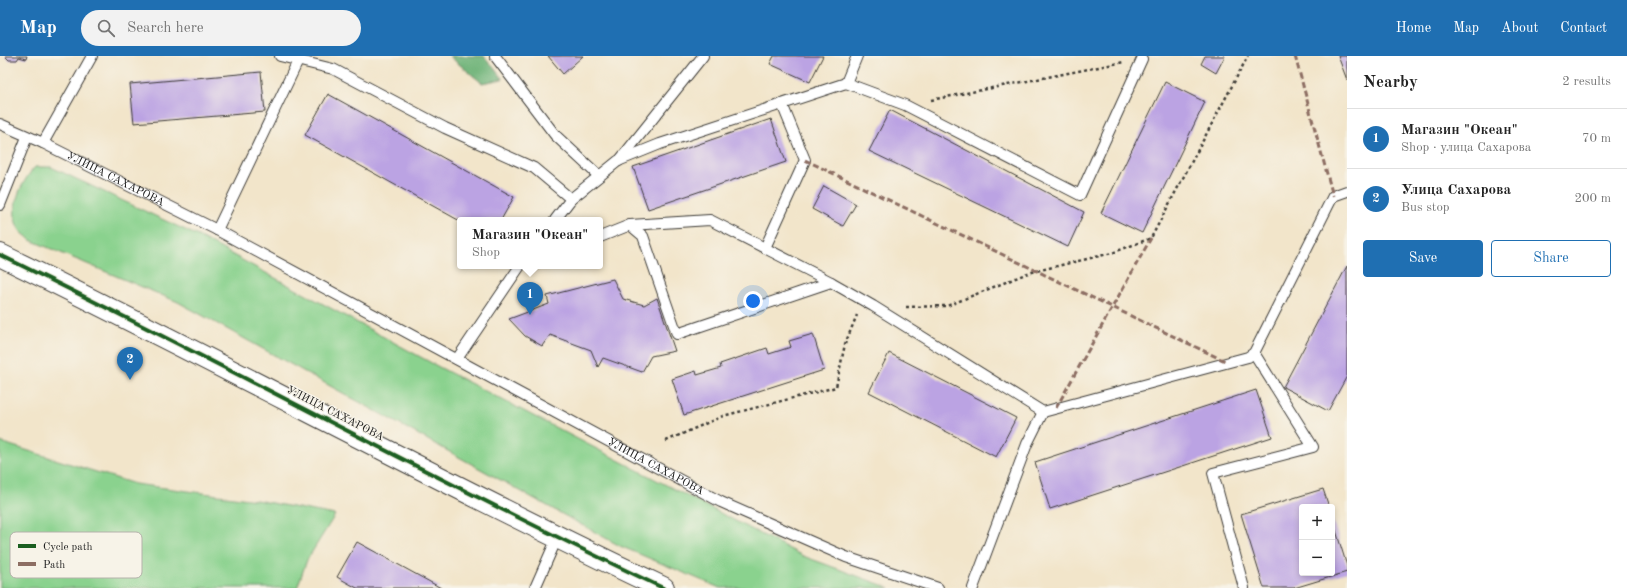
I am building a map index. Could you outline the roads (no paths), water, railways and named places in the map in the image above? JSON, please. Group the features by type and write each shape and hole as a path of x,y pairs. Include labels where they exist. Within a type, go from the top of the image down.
{"street":[{"name":"УЛИЦА САХАРОВА","path":"0,255 156,332 558,538 663,588"}],"lane":[{"path":"43,143 92,56"},
{"path":"280,56 298,60 319,61 445,128 534,168 571,199"},
{"path":"494,56 555,135 599,176"},
{"path":"618,162 703,56"},
{"path":"846,84 857,56"},
{"path":"557,217 571,199 618,162 660,144 846,84 905,105 1080,195 1140,57"},
{"path":"217,230 298,60"},
{"path":"765,248 805,160 782,104"},
{"name":"УЛИЦА САХАРОВА","path":"0,124 43,143 217,230 721,502 846,557 938,588"},
{"path":"0,205 27,137"},
{"path":"603,236 630,225 710,220 831,282 874,306 1043,412 1241,358 1254,353 1333,196 1347,191"},
{"path":"630,225 643,236 677,334 831,282"},
{"path":"458,359 518,269"},
{"path":"1244,588 1213,473 1313,447 1254,353"},
{"path":"974,588 1027,444 1043,412"},
{"path":"535,588 558,538"}],"place":[{"name":"Магазин \"Океан\"","path":"530,315"},
{"name":"Улица Сахарова","path":"130,380"}]}
